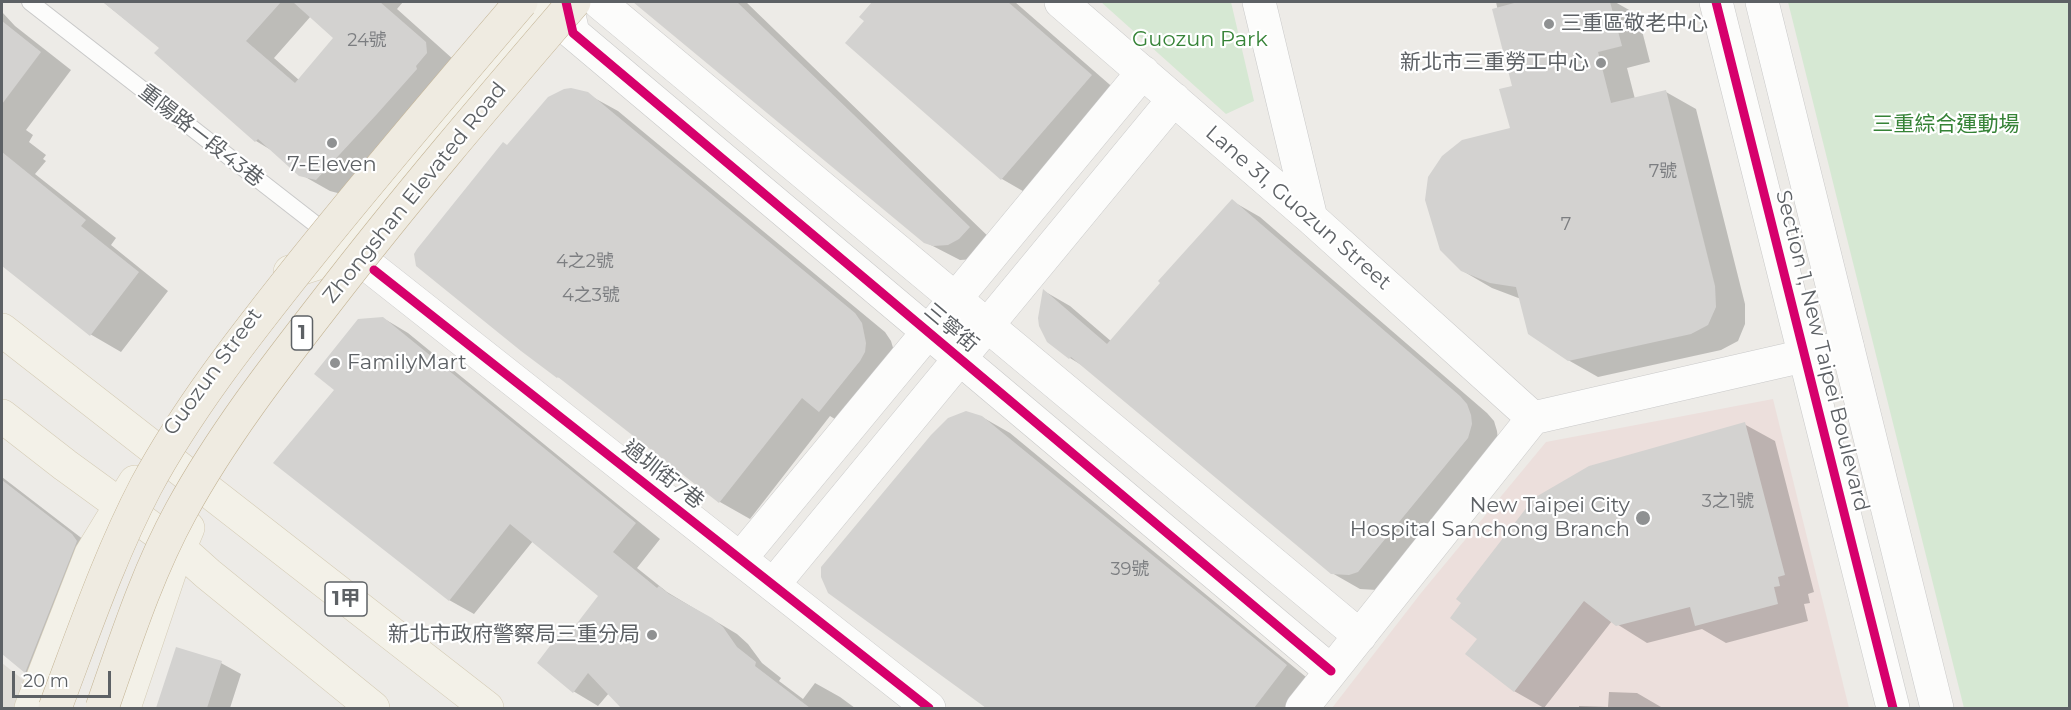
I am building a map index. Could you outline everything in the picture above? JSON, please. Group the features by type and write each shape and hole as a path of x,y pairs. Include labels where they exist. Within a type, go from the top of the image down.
{"highway":[{"name":"Zhongshan Elevated Road","path":"55,708 121,538 147,485 179,431 253,326 324,236 521,2"},
{"name":"Zhongshan Elevated Road","path":"102,708 158,560 208,464 240,415 419,184 574,2"}],"main road":[{"path":"333,253 544,2"},
{"name":"Guozun Street","path":"121,505 155,450 285,274 333,253"},
{"name":"1","path":"124,708 179,548 226,447 326,310 333,253"},
{"name":"1甲","path":"2,330 487,708"},
{"path":"2,416 64,465 179,548 373,708"},
{"name":"1","path":"31,708 91,554 121,505"}],"street":[{"name":"三寧街","path":"566,2 573,33 1331,671"},
{"name":"三寧街","path":"599,2 1360,636"},
{"name":"Lane 31, Guozun Street","path":"1061,2 1311,218 1533,418"},
{"path":"1259,2 1311,218"},
{"name":"Section 1, New Taipei Boulevard","path":"1716,2 1893,708"},
{"name":"Section 1, New Taipei Boulevard","path":"1762,2 1937,708"},
{"path":"740,559 1143,72"},
{"path":"773,585 1174,99"},
{"name":"過圳街7巷","path":"374,270 929,708"},
{"path":"1302,708 1533,418 1847,346"}],"lane":[{"name":"重陽路一段43巷","path":"30,2 333,253 374,270"}],"shaded area":[{"name":"New Taipei City Hospital Sanchong Branch","path":"1773,399 1849,708 1332,708 1421,593 1546,442"},
{"path":"2,663 26,682 18,708 2,708"}],"green space":[{"name":"Guozun Park","path":"1101,2 1231,2 1254,101 1226,114"},
{"name":"三重綜合運動場","path":"1788,2 2069,2 2069,708 1964,708"}],"building":[{"path":"103,2 281,2 246,41 295,83 333,38 293,2 380,2 426,42 427,53 416,66 417,69 316,180 299,176 258,139 255,142 154,53 159,48"},
{"path":"633,2 737,2 970,227 959,239 948,245 933,246 924,243"},
{"path":"872,2 1008,2 1092,75 1001,180 845,43 864,21 859,17"},
{"path":"1518,2 1610,2 1622,46 1598,52 1611,103 1666,90 1715,286 1716,307 1708,325 1691,334 1568,361 1528,334 1516,287 1490,283 1461,271 1440,250 1425,200 1428,177 1442,156 1462,140 1510,128 1499,89 1512,86 1492,9"},
{"path":"2,21 41,52 2,104"},
{"path":"571,88 588,92 855,313 862,323 866,343 865,352 860,361 819,412 802,398 719,503 558,377 521,351 416,266 414,254 417,249 503,142 507,145 548,97"},
{"path":"2,152 86,220 81,226 139,272 90,336 2,266"},
{"path":"1232,199 1460,396 1467,404 1471,415 1472,424 1468,438 1358,572 1349,575 1331,574 1071,357 1069,359 1047,342 1039,326 1038,318 1043,289 1107,344 1160,283 1158,281"},
{"path":"383,317 636,523 613,552 657,588 659,586 712,618 723,627 737,647 756,662 755,666 810,708 621,708 588,673 573,693 537,663 559,634 565,639 598,596 510,524 449,601 273,463 334,390 314,374 358,319"},
{"path":"966,411 982,416 1287,665 1254,708 986,708 828,593 821,577 821,567 931,435 948,418"},
{"path":"1745,422 1785,575 1778,577 1780,586 1774,587 1778,604 1695,626 1690,607 1616,626 1584,601 1514,692 1465,654 1477,639 1450,618 1461,603 1456,599 1534,498 1589,466"},
{"path":"2,480 72,534 77,541 25,673 2,654"},
{"path":"176,647 222,661 207,708 156,708"}],"cycle path":[{"path":"566,2 573,33 1331,671"},
{"path":"1716,2 1893,708"},
{"path":"374,270 929,708"}],"place":[{"name":"三重區敬老中心","path":"1549,24"},
{"name":"新北市三重勞工中心","path":"1601,63"},
{"name":"7-Eleven","path":"332,143"},
{"name":"FamilyMart","path":"335,363"},
{"name":"New Taipei City Hospital Sanchong Branch","path":"1643,518"},
{"name":"新北市政府警察局三重分局","path":"652,635"}]}
